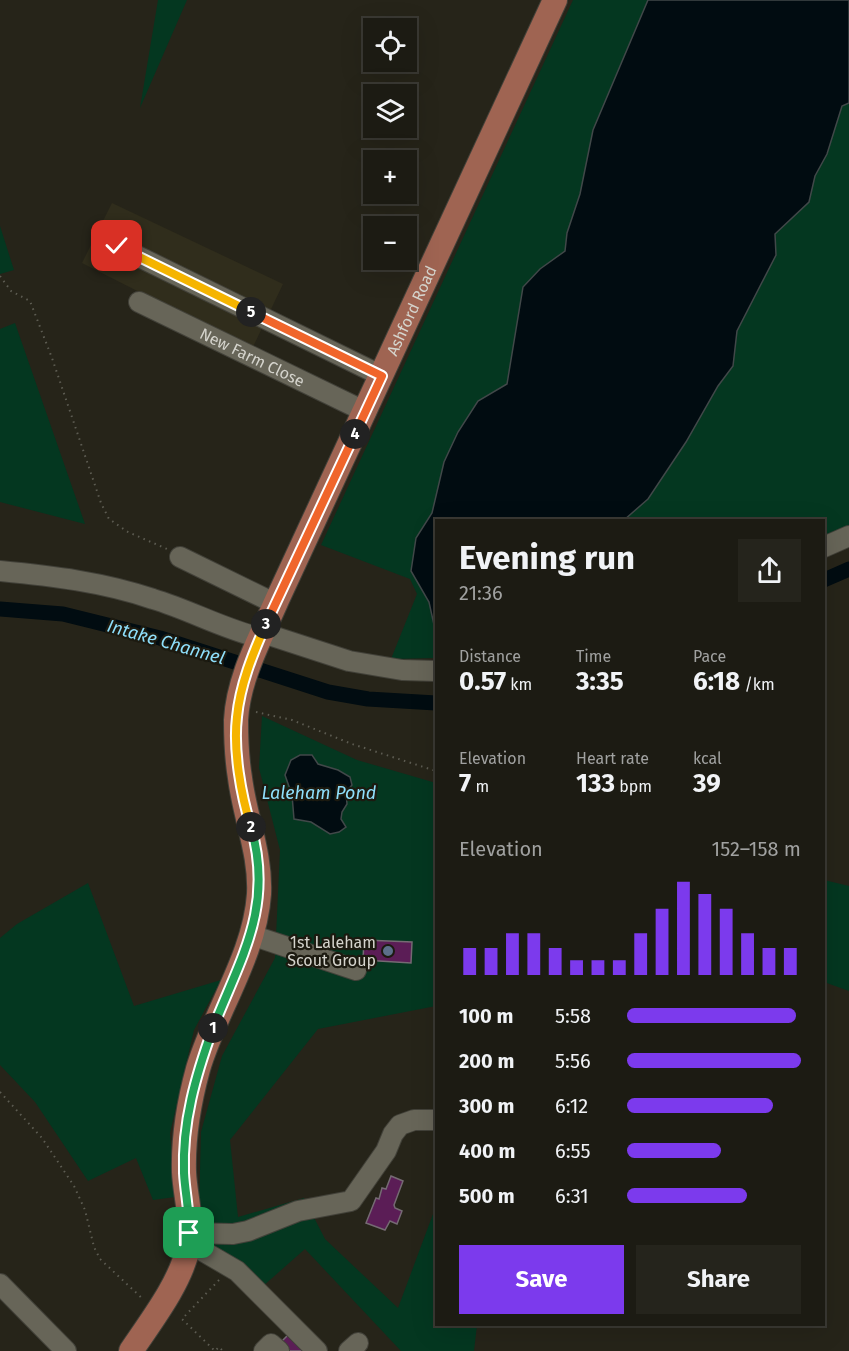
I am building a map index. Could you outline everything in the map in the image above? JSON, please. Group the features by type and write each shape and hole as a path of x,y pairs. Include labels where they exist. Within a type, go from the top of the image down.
{"main road":[{"name":"Ashford Road","path":"189,1238 184,1173 188,1110 213,1026 251,935 259,894 254,837 240,778 236,719 240,699 260,638 366,412 551,2"},
{"path":"131,1351 179,1274 189,1238"}],"street":[{"path":"117,246 382,376"},
{"name":"New Farm Close","path":"140,302 366,412"},
{"path":"825,547 849,536"},
{"path":"180,557 276,604"},
{"path":"0,572 73,579 131,592 240,633 349,661 402,670 435,671"},
{"path":"251,935 356,970"},
{"path":"189,1238 248,1231 298,1211 351,1201 386,1151 393,1134 400,1125 414,1120 435,1120"},
{"path":"189,1238 237,1270 317,1351"},
{"path":"0,1284 66,1351"},
{"path":"264,1351 271,1344 279,1351"}],"path":[{"path":"0,276 10,291 30,301 109,519 128,532 180,557"},
{"path":"240,699 352,744 435,771"},
{"path":"0,1092 42,1138 74,1186 85,1210 94,1247 100,1259 156,1312"},
{"path":"222,1277 182,1319 215,1351 219,1347 223,1351"}],"shaded area":[{"path":"112,203 283,284 252,349 82,263"}],"green space":[{"path":"158,0 187,0 140,108"},
{"path":"573,0 648,0 593,130 580,194 567,233 565,251 540,269 507,384 478,401 444,462 432,513 416,538 411,571 429,602 435,629 435,658 391,659 417,594 410,579 321,545"},
{"path":"849,103 849,525 825,536 825,519 625,519 648,499 686,442 718,386 733,366 737,331 776,255 775,234 809,202 815,176 827,154 842,106"},
{"path":"0,226 14,270 0,274"},
{"path":"15,323 85,524 0,502 0,329"},
{"path":"262,716 357,760 435,783 435,1006 318,1029 230,1140 238,1217 304,1198 325,1239 398,1308 435,1209 435,1326 477,1326 474,1351 401,1351 305,1249 254,1294 198,1247 201,1132 222,1056 275,958 280,850 259,768","holes":["318,764 338,770 350,777 346,792 347,804 341,819 319,828 311,822 294,819 292,795 285,775"]},
{"path":"825,880 849,886 849,991 825,982"},
{"path":"88,883 134,1006 221,980 194,1030 170,1133 175,1197 153,1200 136,1158 88,1181 35,1102 0,1065 0,938 17,924"}],"water":[{"path":"648,0 849,0 849,103 842,106 827,154 815,176 809,202 775,234 776,255 737,331 733,366 718,386 686,442 648,499 625,519 435,519 435,629 429,602 411,571 416,538 432,513 444,462 458,432 478,401 507,384 523,287 540,269 565,251 567,233 580,194 593,130"},
{"name":"Laleham Pond","path":"300,755 312,755 318,764 338,770 350,777 352,785 346,792 347,804 341,819 346,827 339,832 330,834 311,822 294,819 292,795 285,775 291,760"}],"building":[{"name":"1st Laleham Scout Group","path":"364,940 412,942 411,963 363,960"},
{"path":"391,1176 403,1181 394,1205 402,1211 397,1224 390,1221 385,1230 366,1223 376,1198 379,1199 382,1188 386,1189"},
{"path":"289,1334 308,1351 290,1351 281,1342"}],"waterway":[{"name":"Intake Channel","path":"825,580 849,569"},
{"name":"Intake Channel","path":"0,609 63,614 160,638 328,692 368,699 435,703"}],"place":[{"name":"1st Laleham Scout Group","path":"388,951"}],"route":[{"path":"117,246 382,376 262,633 242,689 236,719 240,778 246,812 254,837 259,894 250,939 213,1026 188,1110 184,1143 184,1173 189,1233"}]}
